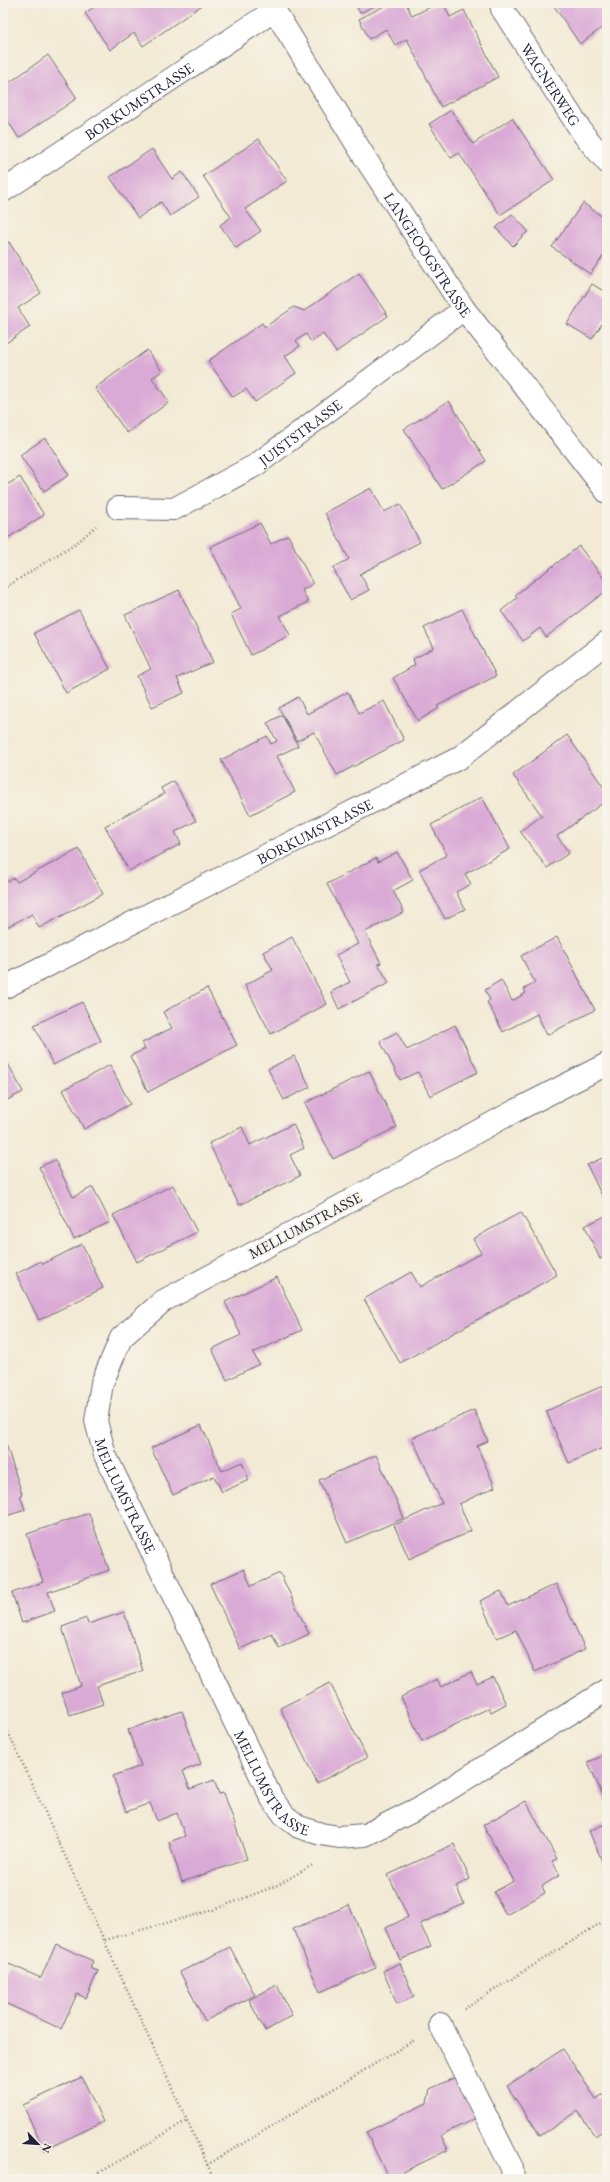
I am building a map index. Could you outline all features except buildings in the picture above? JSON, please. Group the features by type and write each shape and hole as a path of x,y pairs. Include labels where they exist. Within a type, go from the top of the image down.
{"street":[{"name":"WAGNERWEG","path":"501,3 502,9 584,135 607,162"},
{"name":"BORKUMSTRASSE","path":"3,191 272,7"},
{"name":"LANGEOOGSTRASSE","path":"272,7 367,161 464,308 607,492"},
{"name":"JUISTSTRASSE","path":"118,508 174,509 256,465 464,308"},
{"name":"BORKUMSTRASSE","path":"3,988 459,758 607,642"},
{"name":"MELLUMSTRASSE","path":"607,1064 513,1112 163,1301 121,1338 102,1383 96,1420 105,1455 272,1799 285,1816 299,1827 333,1836 365,1835 419,1808 607,1690"},
{"path":"440,2024 512,2168 513,2179"}],"path":[{"path":"3,588 79,541 118,508"},
{"path":"3,1721 214,2179"},
{"path":"105,1940 213,1910 278,1885 320,1860 333,1836"},
{"path":"207,2165 440,2024 607,1919"},
{"path":"89,2179 186,2121"}]}
